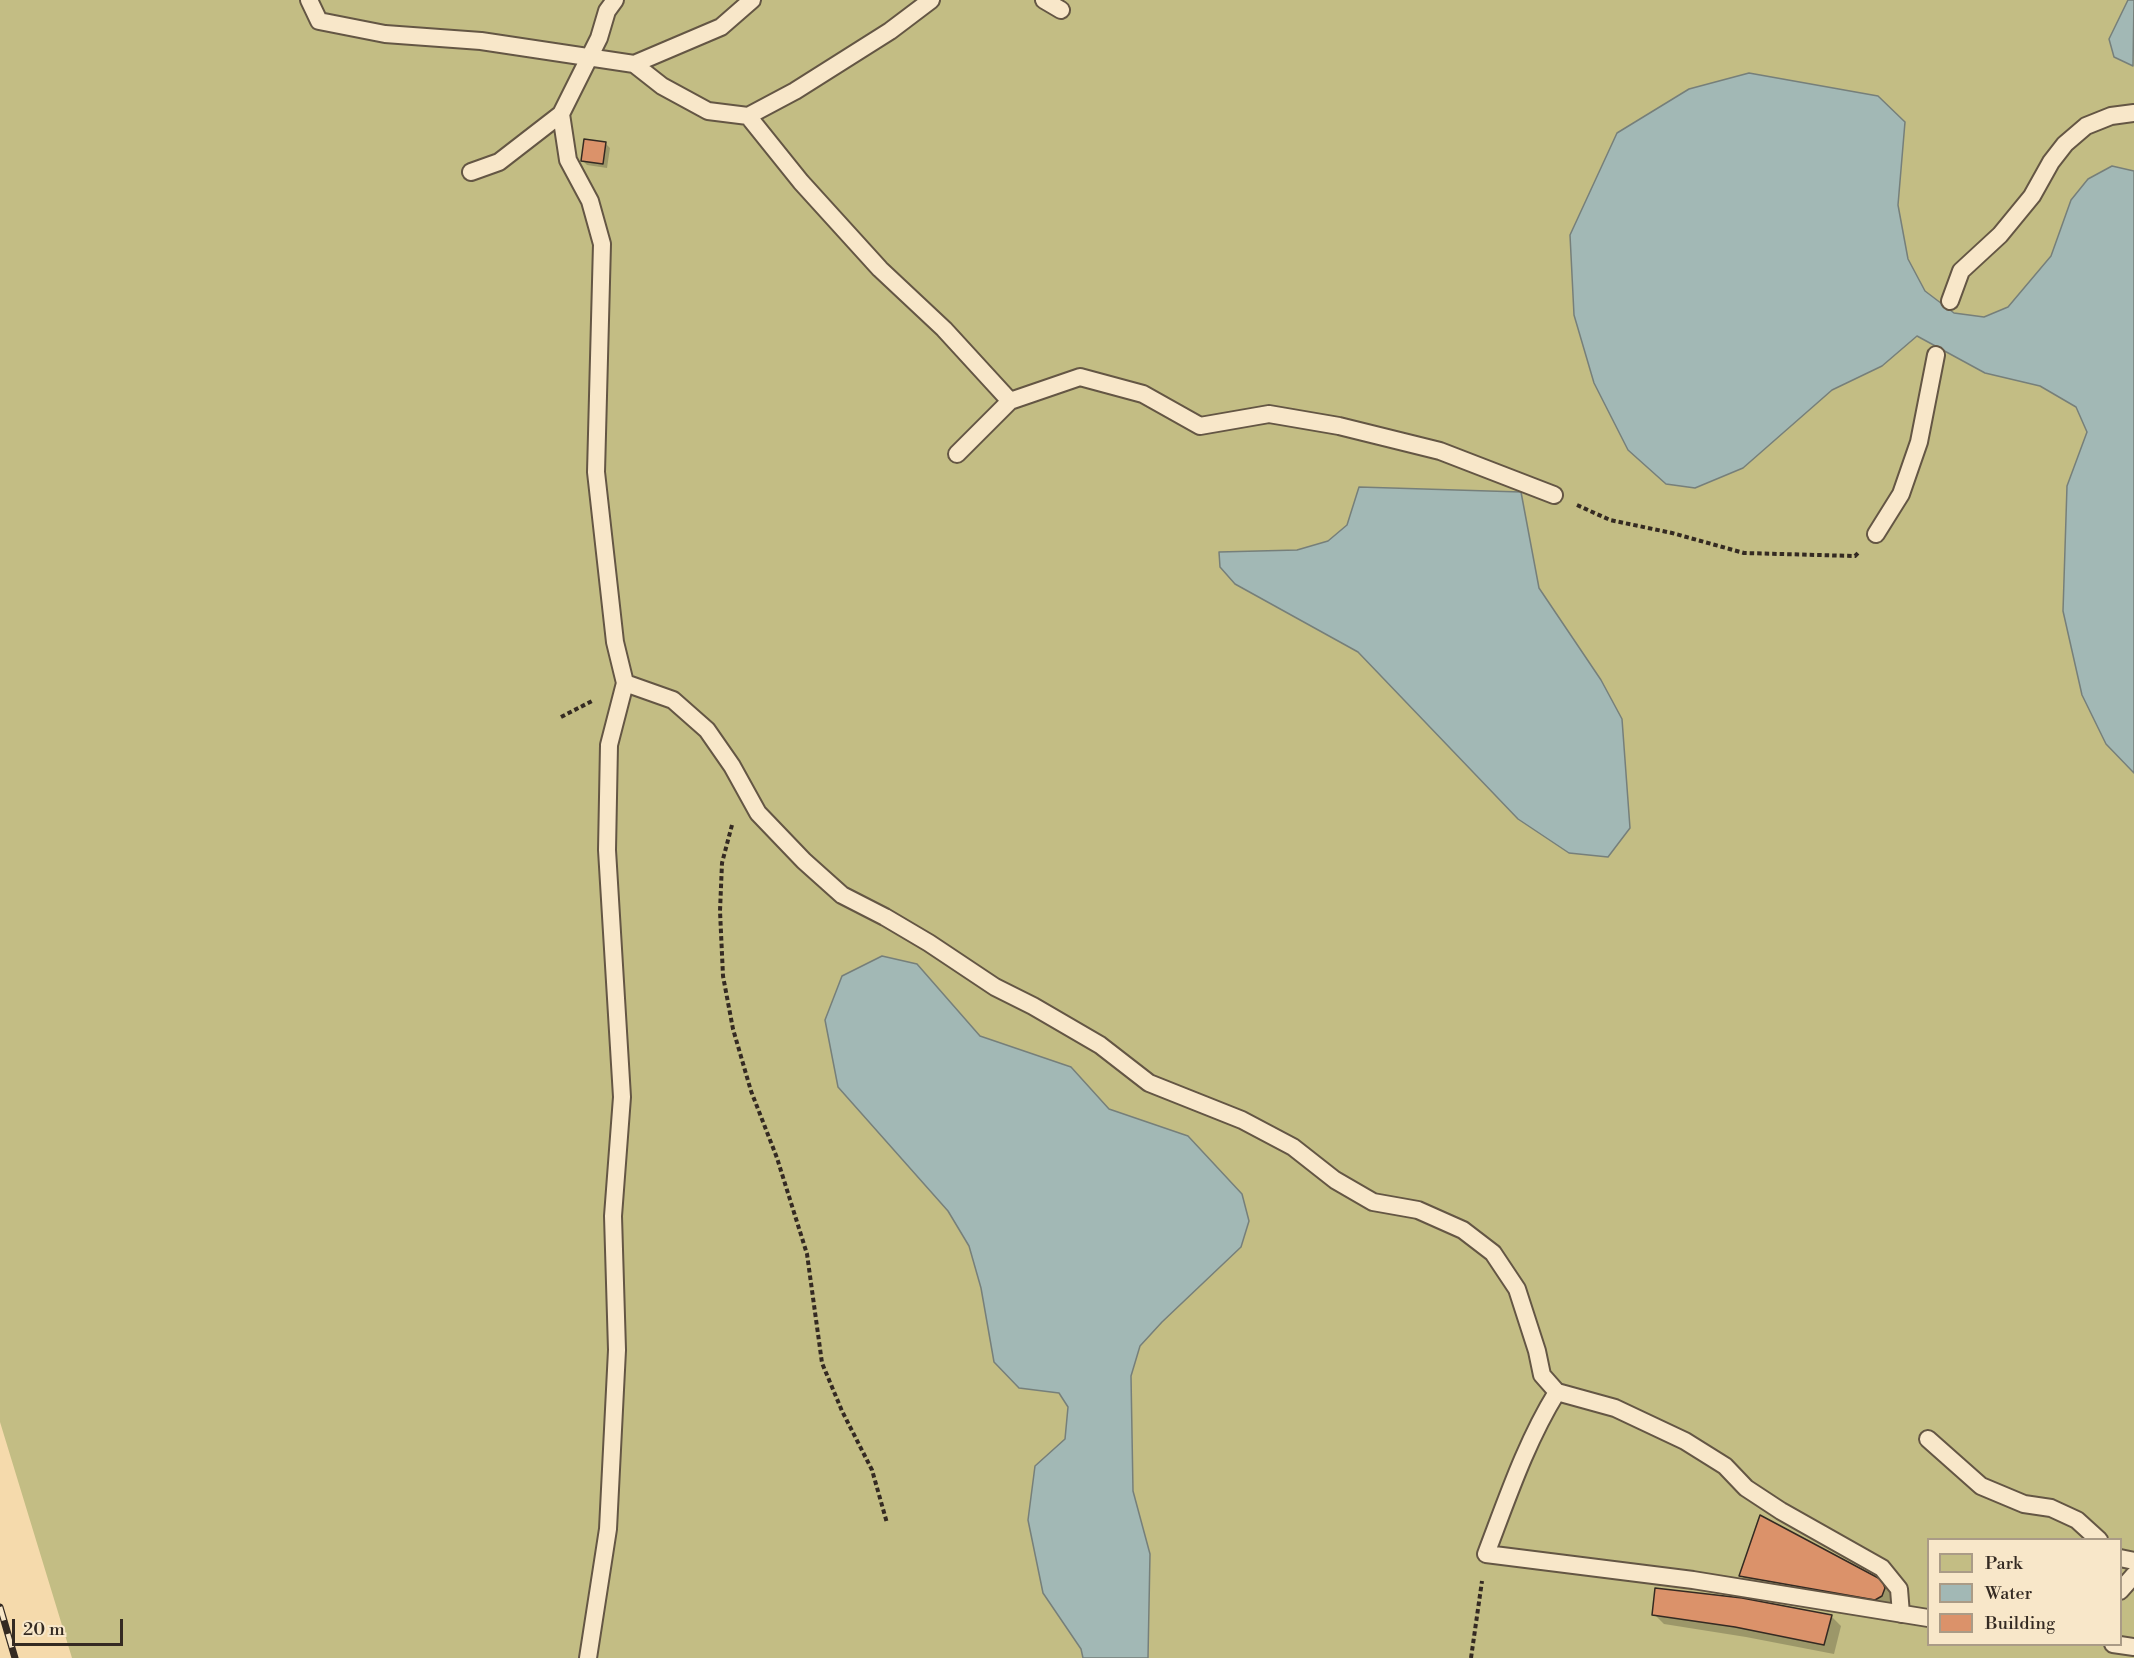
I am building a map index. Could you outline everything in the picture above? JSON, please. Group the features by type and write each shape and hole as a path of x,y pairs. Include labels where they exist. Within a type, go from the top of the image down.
{"lane":[{"path":"309,0 319,21 385,34 481,41 634,64 721,27 752,0"},
{"path":"634,64 662,86 708,111 748,116 795,91 880,37 931,0"},
{"path":"1044,0 1061,10"},
{"path":"471,172 499,162 561,114 599,38 608,4"},
{"path":"1950,301 1961,271 2007,227 2032,196 2051,162 2065,144 2086,126 2111,116 2134,113"},
{"path":"561,114 568,160 590,201 602,244 596,471 615,642 625,683 609,745 607,850 621,1097 613,1216 616,1362 608,1529 588,1658"},
{"path":"748,116 801,182 880,269 944,329 1010,401"},
{"path":"1876,534 1901,494 1919,442 1936,355"},
{"path":"957,454 1010,401 1080,377 1143,394 1200,426 1269,414 1339,426 1440,451 1554,495"},
{"path":"625,683 673,700 707,730 732,766 758,813 804,861 842,895 894,922 995,987 1100,1045 1149,1083 1242,1120 1293,1147 1335,1180 1373,1202 1418,1210 1463,1230 1493,1253 1517,1289 1537,1351 1542,1375 1557,1392 1615,1408 1685,1441 1725,1466 1746,1488 1882,1568 1899,1588 1900,1614"},
{"path":"1557,1392 1541,1418 1512,1484 1486,1554 1693,1580 1927,1618"},
{"path":"1928,1439 1981,1486 2024,1504 2051,1508 2077,1520 2098,1538"},
{"path":"2122,1590 2134,1575"}],"path":[{"path":"1554,495 1610,520 1672,533 1744,553 1855,556 1876,534"},
{"path":"746,790 730,830 722,863 720,911 723,976 733,1029 751,1091 777,1158 807,1254 822,1363 842,1411 872,1470 887,1523"},
{"path":"1472,1658 1486,1554"}],"green space":[{"path":"0,0 2134,0 2134,1658 72,1658 0,1422"}],"water":[{"path":"2128,0 2134,0 2133,66 2114,57 2109,39"},
{"path":"1749,73 1878,96 1905,122 1898,205 1908,259 1925,291 1954,313 1984,317 2008,307 2051,256 2071,200 2088,179 2112,166 2134,171 2134,773 2106,744 2082,695 2063,611 2067,486 2087,432 2076,407 2040,386 1985,373 1917,336 1882,366 1832,390 1743,468 1695,488 1666,484 1628,450 1594,383 1574,315 1570,235 1617,133 1689,89"},
{"path":"1359,487 1521,492 1539,588 1601,680 1622,719 1630,828 1608,857 1569,853 1518,819 1358,652 1235,584 1220,567 1219,552 1297,550 1328,541 1347,525"},
{"path":"882,956 917,964 980,1036 1071,1067 1109,1109 1188,1136 1242,1194 1249,1221 1241,1247 1140,1346 1131,1376 1133,1491 1150,1554 1148,1658 1083,1658 1081,1649 1043,1593 1028,1520 1035,1466 1065,1439 1068,1407 1059,1393 1019,1388 994,1362 981,1288 969,1246 948,1211 838,1087 825,1020 842,976"}],"building":[{"path":"584,139 606,142 603,164 581,161"},
{"path":"1760,1515 1882,1580 1885,1588 1882,1596 1875,1600 1739,1576"},
{"path":"1655,1588 1742,1598 1832,1615 1824,1645 1735,1627 1652,1615"}],"railway":[{"path":"0,1607 15,1658"}]}
